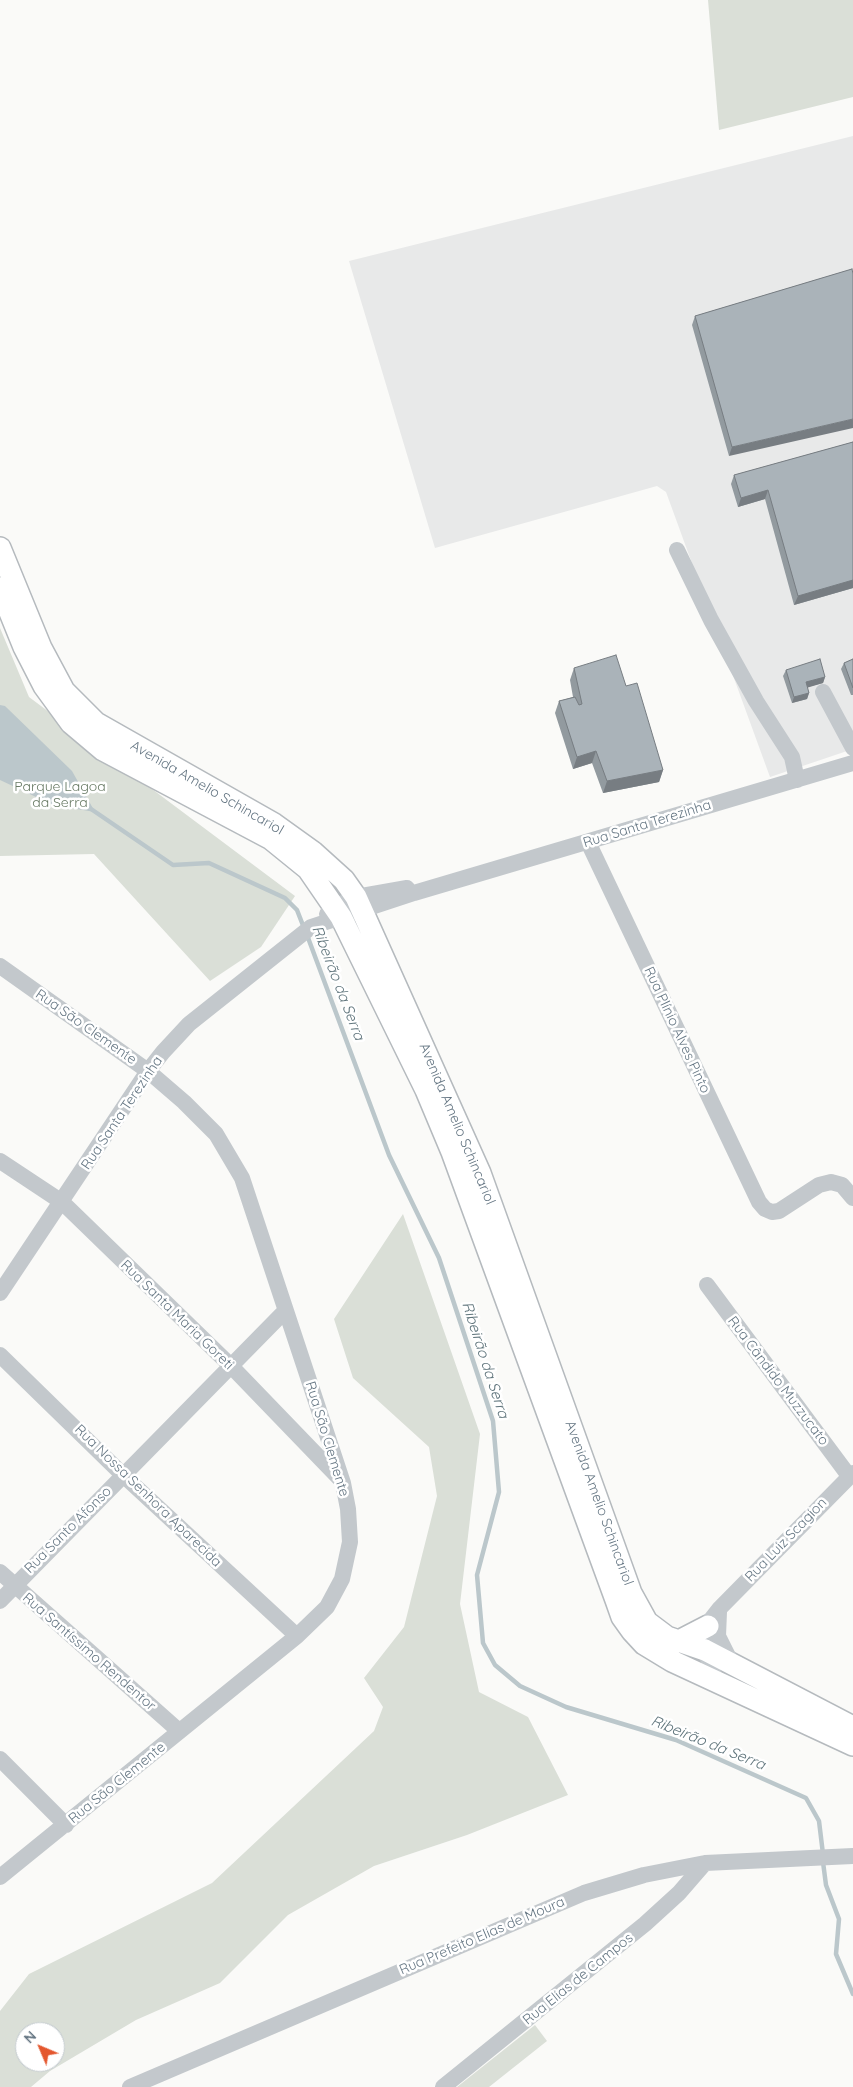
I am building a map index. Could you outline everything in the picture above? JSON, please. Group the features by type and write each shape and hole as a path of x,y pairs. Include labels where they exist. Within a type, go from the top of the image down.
{"main road":[{"name":"Avenida Amelio Schincariol","path":"0,548 41,648 64,691 96,723 274,824 313,852 344,880 359,904 480,1173 637,1607 655,1630 677,1642 705,1650 853,1727"},
{"name":"Avenida Amelio Schincariol","path":"0,588 24,647 44,686 71,723 104,750 271,839 308,868 338,912 426,1090 452,1152 622,1617 632,1632 656,1653 853,1745"},
{"path":"677,1642 708,1626"}],"street":[{"path":"677,550 706,611 756,701 792,758 797,780"},
{"path":"823,692 853,748"},
{"name":"Rua Santa Terezinha","path":"0,1293 148,1071 189,1024 309,929 338,912 359,904 442,884 853,763"},
{"name":"Rua Plínio Alves Pinto","path":"588,842 758,1202 765,1209 772,1212 780,1211 825,1182 836,1182 842,1185 853,1198"},
{"name":"Rua São Clemente","path":"0,966 148,1071 184,1102 216,1134 242,1178 344,1483 350,1542 342,1579 327,1607 296,1636 0,1877"},
{"name":"Rua Santa Maria Goreti","path":"0,1161 62,1202 231,1366 344,1483"},
{"name":"Rua Cândido Muzzucato","path":"706,1286 851,1474"},
{"name":"Rua Santo Afonso","path":"0,1601 285,1311"},
{"name":"Rua Nossa Senhora Aparecida","path":"0,1355 123,1475 296,1636"},
{"name":"Rua Luiz Scagion","path":"708,1626 720,1608 851,1474"},
{"name":"Rua Santíssimo Rendentor","path":"0,1572 179,1731"},
{"path":"720,1608 718,1636 732,1664"},
{"path":"708,1626 705,1650 716,1681"},
{"path":"0,1759 66,1824"},
{"name":"Rua Prefeito Elias de Moura","path":"130,2087 584,1893 644,1875 705,1863 853,1856"},
{"name":"Rua Elias de Campos","path":"444,2087 644,1924 679,1893 705,1863"}],"shaded area":[{"path":"853,136 853,749 770,777 666,492 657,486 435,548 349,261"},
{"path":"0,705 5,706 72,771 95,812 53,805 0,780"}],"green space":[{"path":"708,0 853,0 853,97 719,130"},
{"name":"Parque Lagoa da Serra","path":"0,628 29,697 295,896 261,947 210,981 94,854 0,856"},
{"path":"403,1214 480,1434 460,1604 479,1692 528,1717 568,1795 467,1835 374,1866 288,1915 220,1983 136,2020 65,2062 65,2022 15,2022 15,2072 49,2072 31,2087 0,2087 0,2011 29,1974 212,1883 374,1731 383,1707 364,1678 404,1627 437,1496 429,1447 353,1378 334,1319"},
{"path":"535,2025 547,2041 489,2087 457,2087"}],"building":[{"path":"852,269 853,419 732,447 695,316"},
{"path":"853,442 853,580 798,596 768,490 741,498 734,475"},
{"path":"616,655 626,686 637,683 663,770 607,781 596,751 577,757 559,701 575,697 579,705 582,704 574,668"},
{"path":"820,659 825,677 806,682 809,693 794,697 786,670"},
{"path":"853,659 853,688 844,663"}],"waterway":[{"name":"Ribeirão da Serra","path":"91,809 173,865 209,863 285,898 297,910 304,928"},
{"name":"Ribeirão da Serra","path":"307,935 389,1155 439,1258 493,1421 499,1492 477,1575 483,1643 495,1665 520,1686 566,1707 676,1740 806,1798 819,1821 823,1854"},
{"name":"Ribeirão da Serra","path":"823,1862 826,1885 839,1919 836,1954 853,1994"}]}
